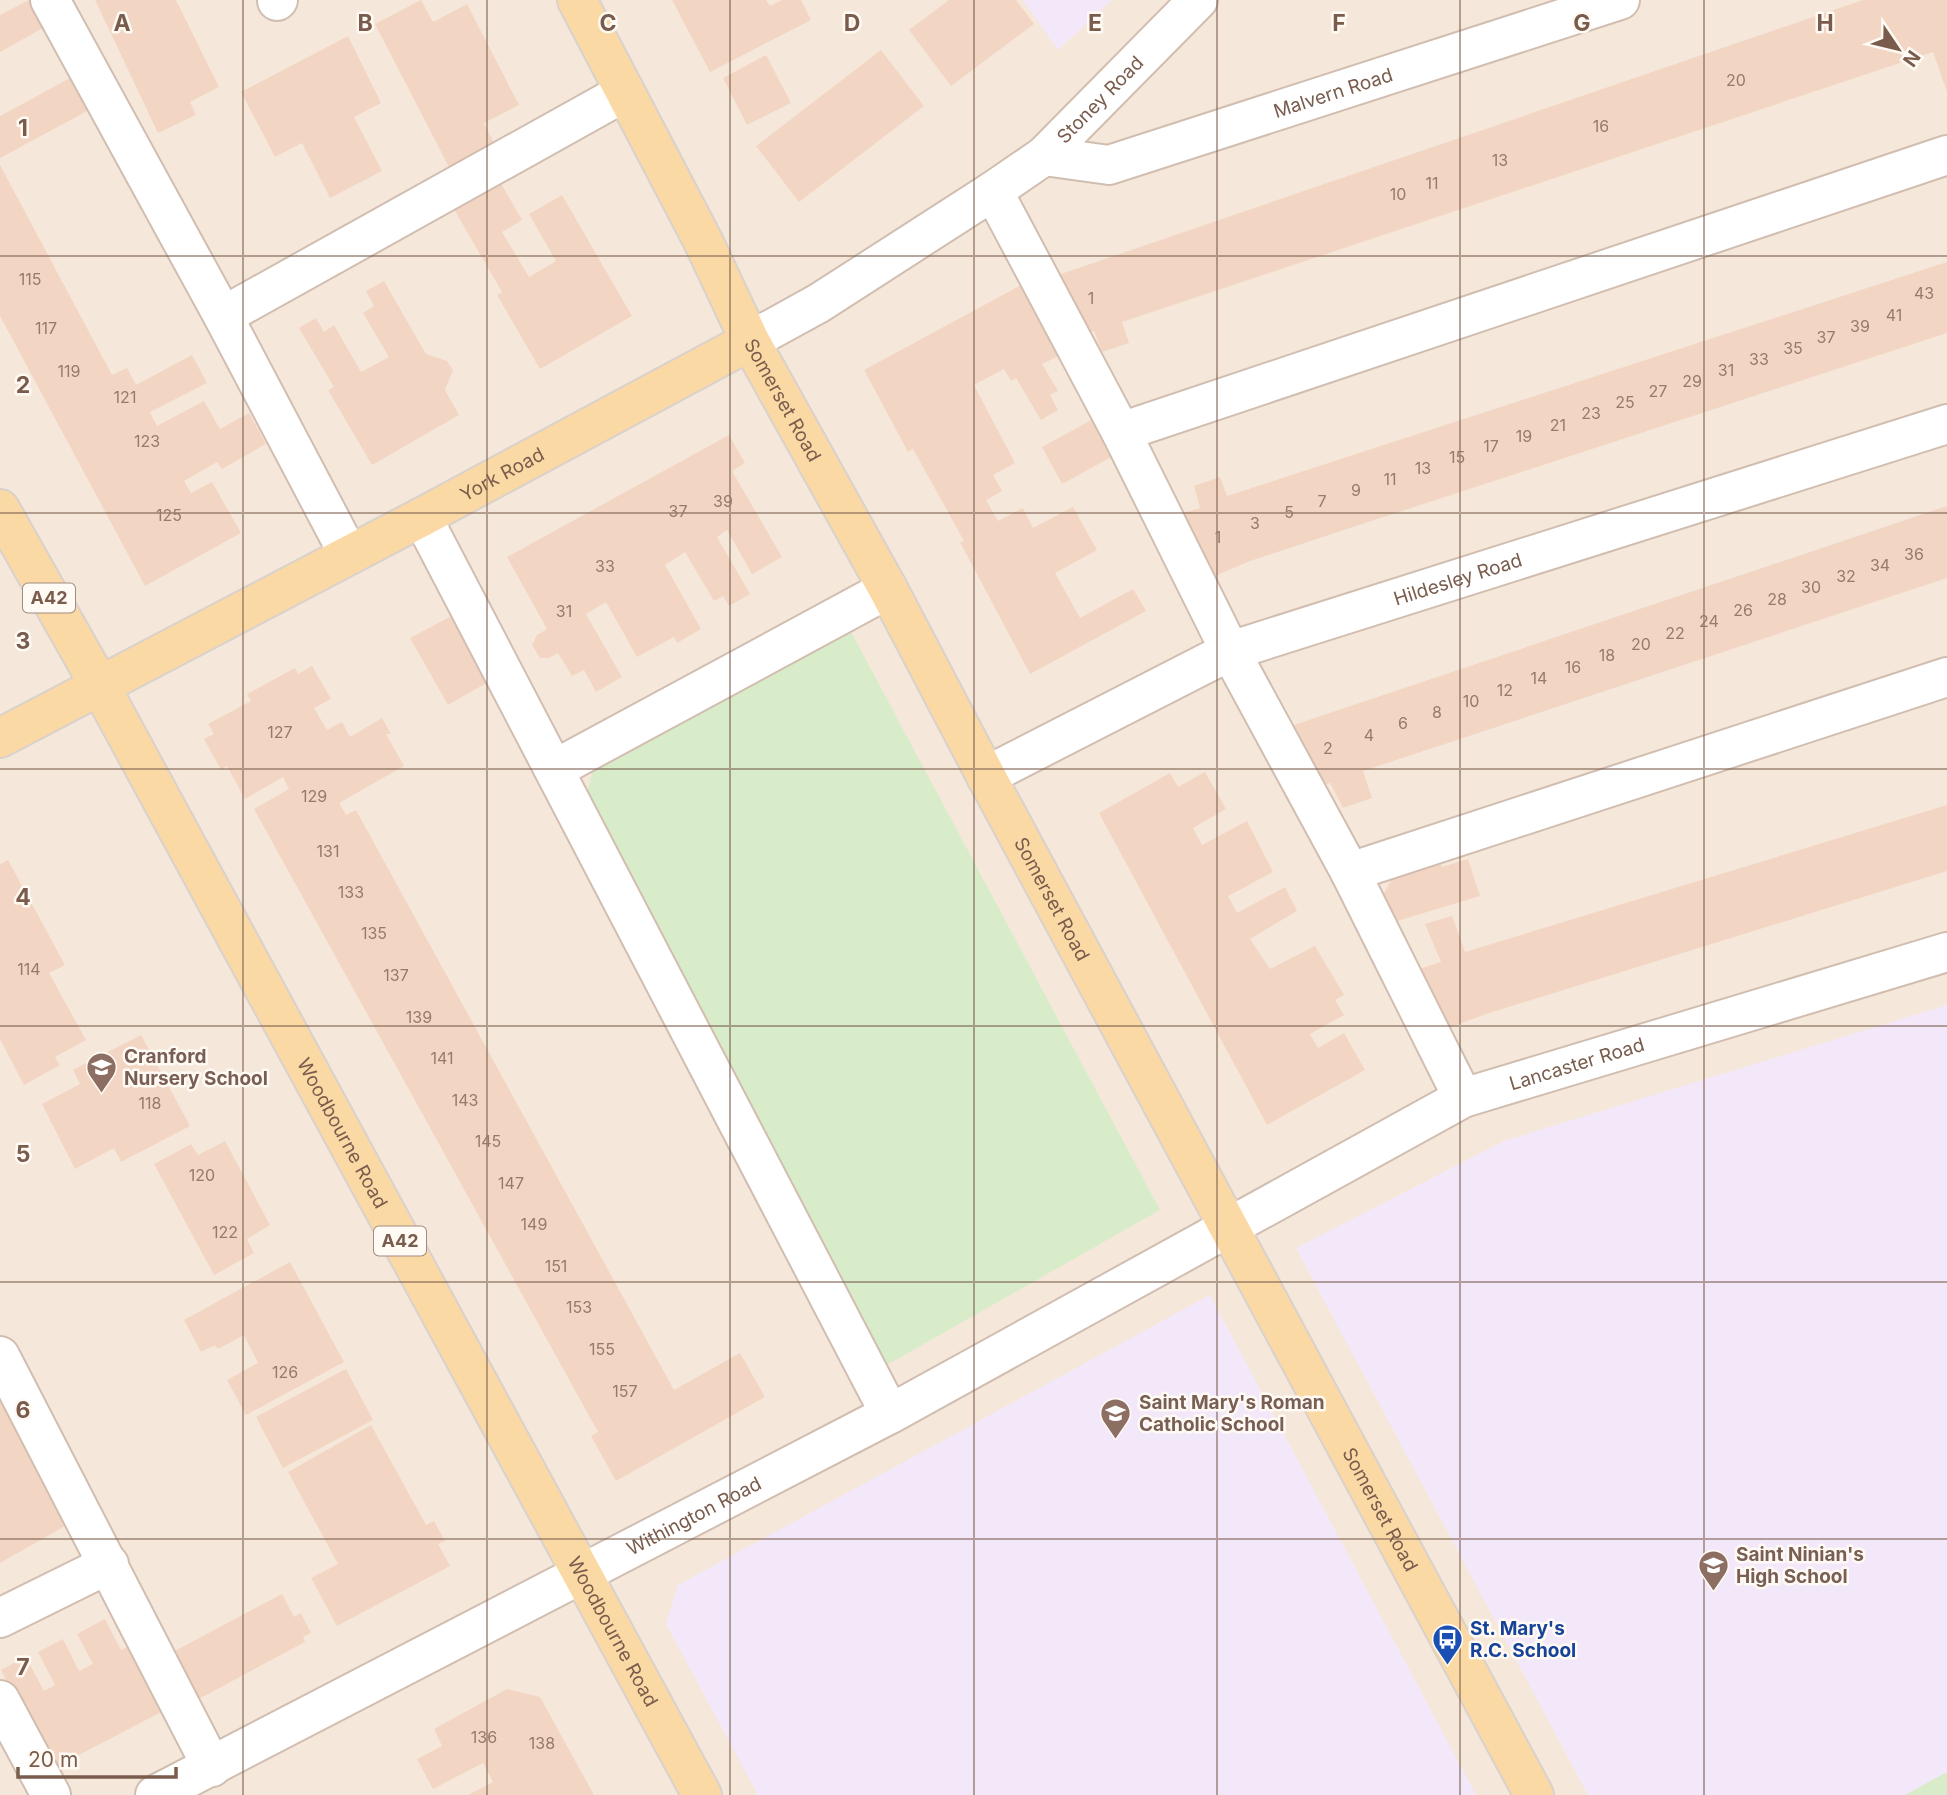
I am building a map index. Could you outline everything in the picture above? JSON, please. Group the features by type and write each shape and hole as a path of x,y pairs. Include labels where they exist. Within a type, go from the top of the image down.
{"main road":[{"name":"Somerset Road","path":"577,0 703,241 750,341 888,589 1534,1795"},
{"name":"York Road","path":"0,738 422,517 750,341"},
{"name":"Woodbourne Road","path":"0,509 100,686 702,1795"}],"street":[{"path":"50,0 223,316 349,555"},
{"name":"Stoney Road","path":"993,191 1044,156 1198,0"},
{"name":"Malvern Road","path":"1044,156 1109,166 1620,0"},
{"path":"223,316 625,92"},
{"path":"1121,432 1947,155"},
{"path":"993,191 1121,432 1230,652 1350,872 1463,1098"},
{"name":"York Road","path":"750,341 819,303 993,191"},
{"name":"Hildesley Road","path":"986,776 1230,652 1947,424"},
{"path":"422,517 890,1414"},
{"path":"555,769 888,589"},
{"path":"1350,872 1947,677"},
{"name":"Lancaster Road","path":"1228,1227 1463,1098 1947,952"},
{"name":"Withington Road","path":"171,1793 212,1767 890,1414 1228,1227"},
{"path":"0,1356 212,1767"},
{"path":"0,1618 109,1564"},
{"path":"0,1700 51,1795"}],"shaded area":[{"path":"0,0 1947,0 1947,1795 0,1795"},
{"path":"1023,0 1112,0 1058,50"},
{"name":"Saint Ninian's High School","path":"1947,1005 1947,1795 1588,1795 1296,1248 1504,1141"},
{"name":"Saint Mary's Roman Catholic School","path":"1210,1295 1476,1795 758,1795 666,1624 678,1585"}],"green space":[{"path":"850,630 1160,1210 887,1365 587,793 594,765"},
{"path":"1947,1772 1947,1795 1905,1795"}],"building":[{"path":"29,0 43,28 0,52 0,15"},
{"path":"95,0 176,0 219,87 190,102 196,115 158,133"},
{"path":"421,0 433,22 467,4 519,105 484,123 495,145 450,169 375,24"},
{"path":"672,0 766,0 770,6 782,0 801,0 811,20 710,72"},
{"path":"949,0 1016,0 1034,24 951,86 909,30"},
{"path":"1863,0 1947,0 1947,92 1933,52 1122,322 1129,343 1102,352 1094,331 1083,335 1061,274"},
{"path":"348,36 381,103 354,117 382,171 330,198 302,143 275,157 241,92"},
{"path":"881,50 924,106 799,202 756,146"},
{"path":"766,55 791,103 747,125 723,78"},
{"path":"76,75 93,108 0,158 0,116"},
{"path":"0,165 112,375 127,368 136,385 192,355 207,383 150,412 157,426 204,401 220,429 249,413 266,444 222,469 217,462 184,481 191,493 212,482 241,533 145,586 0,316"},
{"path":"498,178 522,220 502,232 529,277 556,261 529,214 562,195 632,316 540,369 497,295 502,292 451,204"},
{"path":"1947,262 1947,333 1250,561 1215,576 1180,514 1200,508 1194,486 1220,477 1227,496"},
{"path":"384,281 426,354 447,361 453,370 445,390 459,415 372,465 328,390 334,387 299,328 316,318 324,332 334,325 361,372 389,357 363,313 374,306 366,291"},
{"path":"1025,283 1061,355 1042,364 1058,391 1050,395 1058,410 1041,420 1016,378 1011,381 1004,369 974,385 1015,463 993,475 1002,491 986,500 998,521 1023,508 1033,528 1073,507 1097,550 1055,573 1080,618 1133,589 1146,611 1030,674 960,542 964,541 913,449 908,452 864,370"},
{"path":"1095,418 1115,455 1062,484 1042,447"},
{"path":"729,435 745,463 732,471 782,557 752,574 727,530 717,537 750,594 729,606 723,596 714,601 685,552 665,565 701,629 677,643 674,637 637,657 606,602 586,614 622,677 596,692 584,670 572,676 558,653 549,658 540,658 532,645 537,635 547,629 507,557"},
{"path":"1947,506 1947,578 1363,771 1372,798 1343,808 1330,783 1320,786 1291,726"},
{"path":"453,615 490,681 448,705 410,638"},
{"path":"312,666 331,699 314,708 327,730 342,722 350,737 382,718 391,734 386,734 404,766 339,803 346,815 356,810 674,1390 740,1353 765,1397 616,1481 591,1436 598,1432 254,809 289,789 283,777 245,799 227,766 221,770 204,739 214,734 208,724 251,701 247,694 295,668 298,674"},
{"path":"1205,772 1226,809 1193,828 1202,845 1247,821 1273,872 1228,896 1237,913 1285,887 1297,911 1250,939 1270,969 1315,946 1344,995 1335,1000 1344,1015 1310,1034 1318,1048 1344,1033 1365,1070 1267,1125 1099,813 1170,773 1178,787"},
{"path":"1947,805 1947,871 1448,1028 1419,969 1441,962 1425,924 1452,916 1465,952"},
{"path":"1468,859 1480,896 1394,922 1381,898 1392,879 1440,863 1442,867"},
{"path":"8,860 65,965 49,973 86,1040 55,1057 60,1065 24,1085 0,1039 0,864"},
{"path":"141,1035 190,1126 121,1162 114,1148 75,1169 42,1104 80,1084 73,1070"},
{"path":"225,1141 270,1225 247,1239 254,1253 214,1275 154,1164 191,1144 198,1155"},
{"path":"290,1262 344,1362 246,1415 227,1380 258,1363 244,1335 218,1349 215,1345 201,1352 184,1320"},
{"path":"346,1369 373,1420 283,1468 256,1417"},
{"path":"0,1388 74,1521 0,1563"},
{"path":"371,1425 426,1525 434,1521 445,1541 438,1544 450,1566 337,1626 311,1578 338,1564 288,1472"},
{"path":"282,1594 294,1617 301,1613 311,1633 303,1637 305,1642 195,1701 169,1654"},
{"path":"105,1619 121,1650 137,1642 171,1707 52,1769 1,1670 26,1657 44,1691 55,1685 38,1652 63,1639 79,1671 93,1664 77,1634"},
{"path":"507,1689 540,1697 594,1795 468,1795 493,1782 483,1763 433,1789 417,1759 442,1746 434,1729"}],"place":[{"name":"Cranford Nursery School","path":"101,1094"},
{"name":"Saint Mary's Roman Catholic School","path":"1116,1440"},
{"name":"Saint Ninian's High School","path":"1713,1592"},
{"name":"St. Mary's R.C. School","path":"1447,1666"}]}
